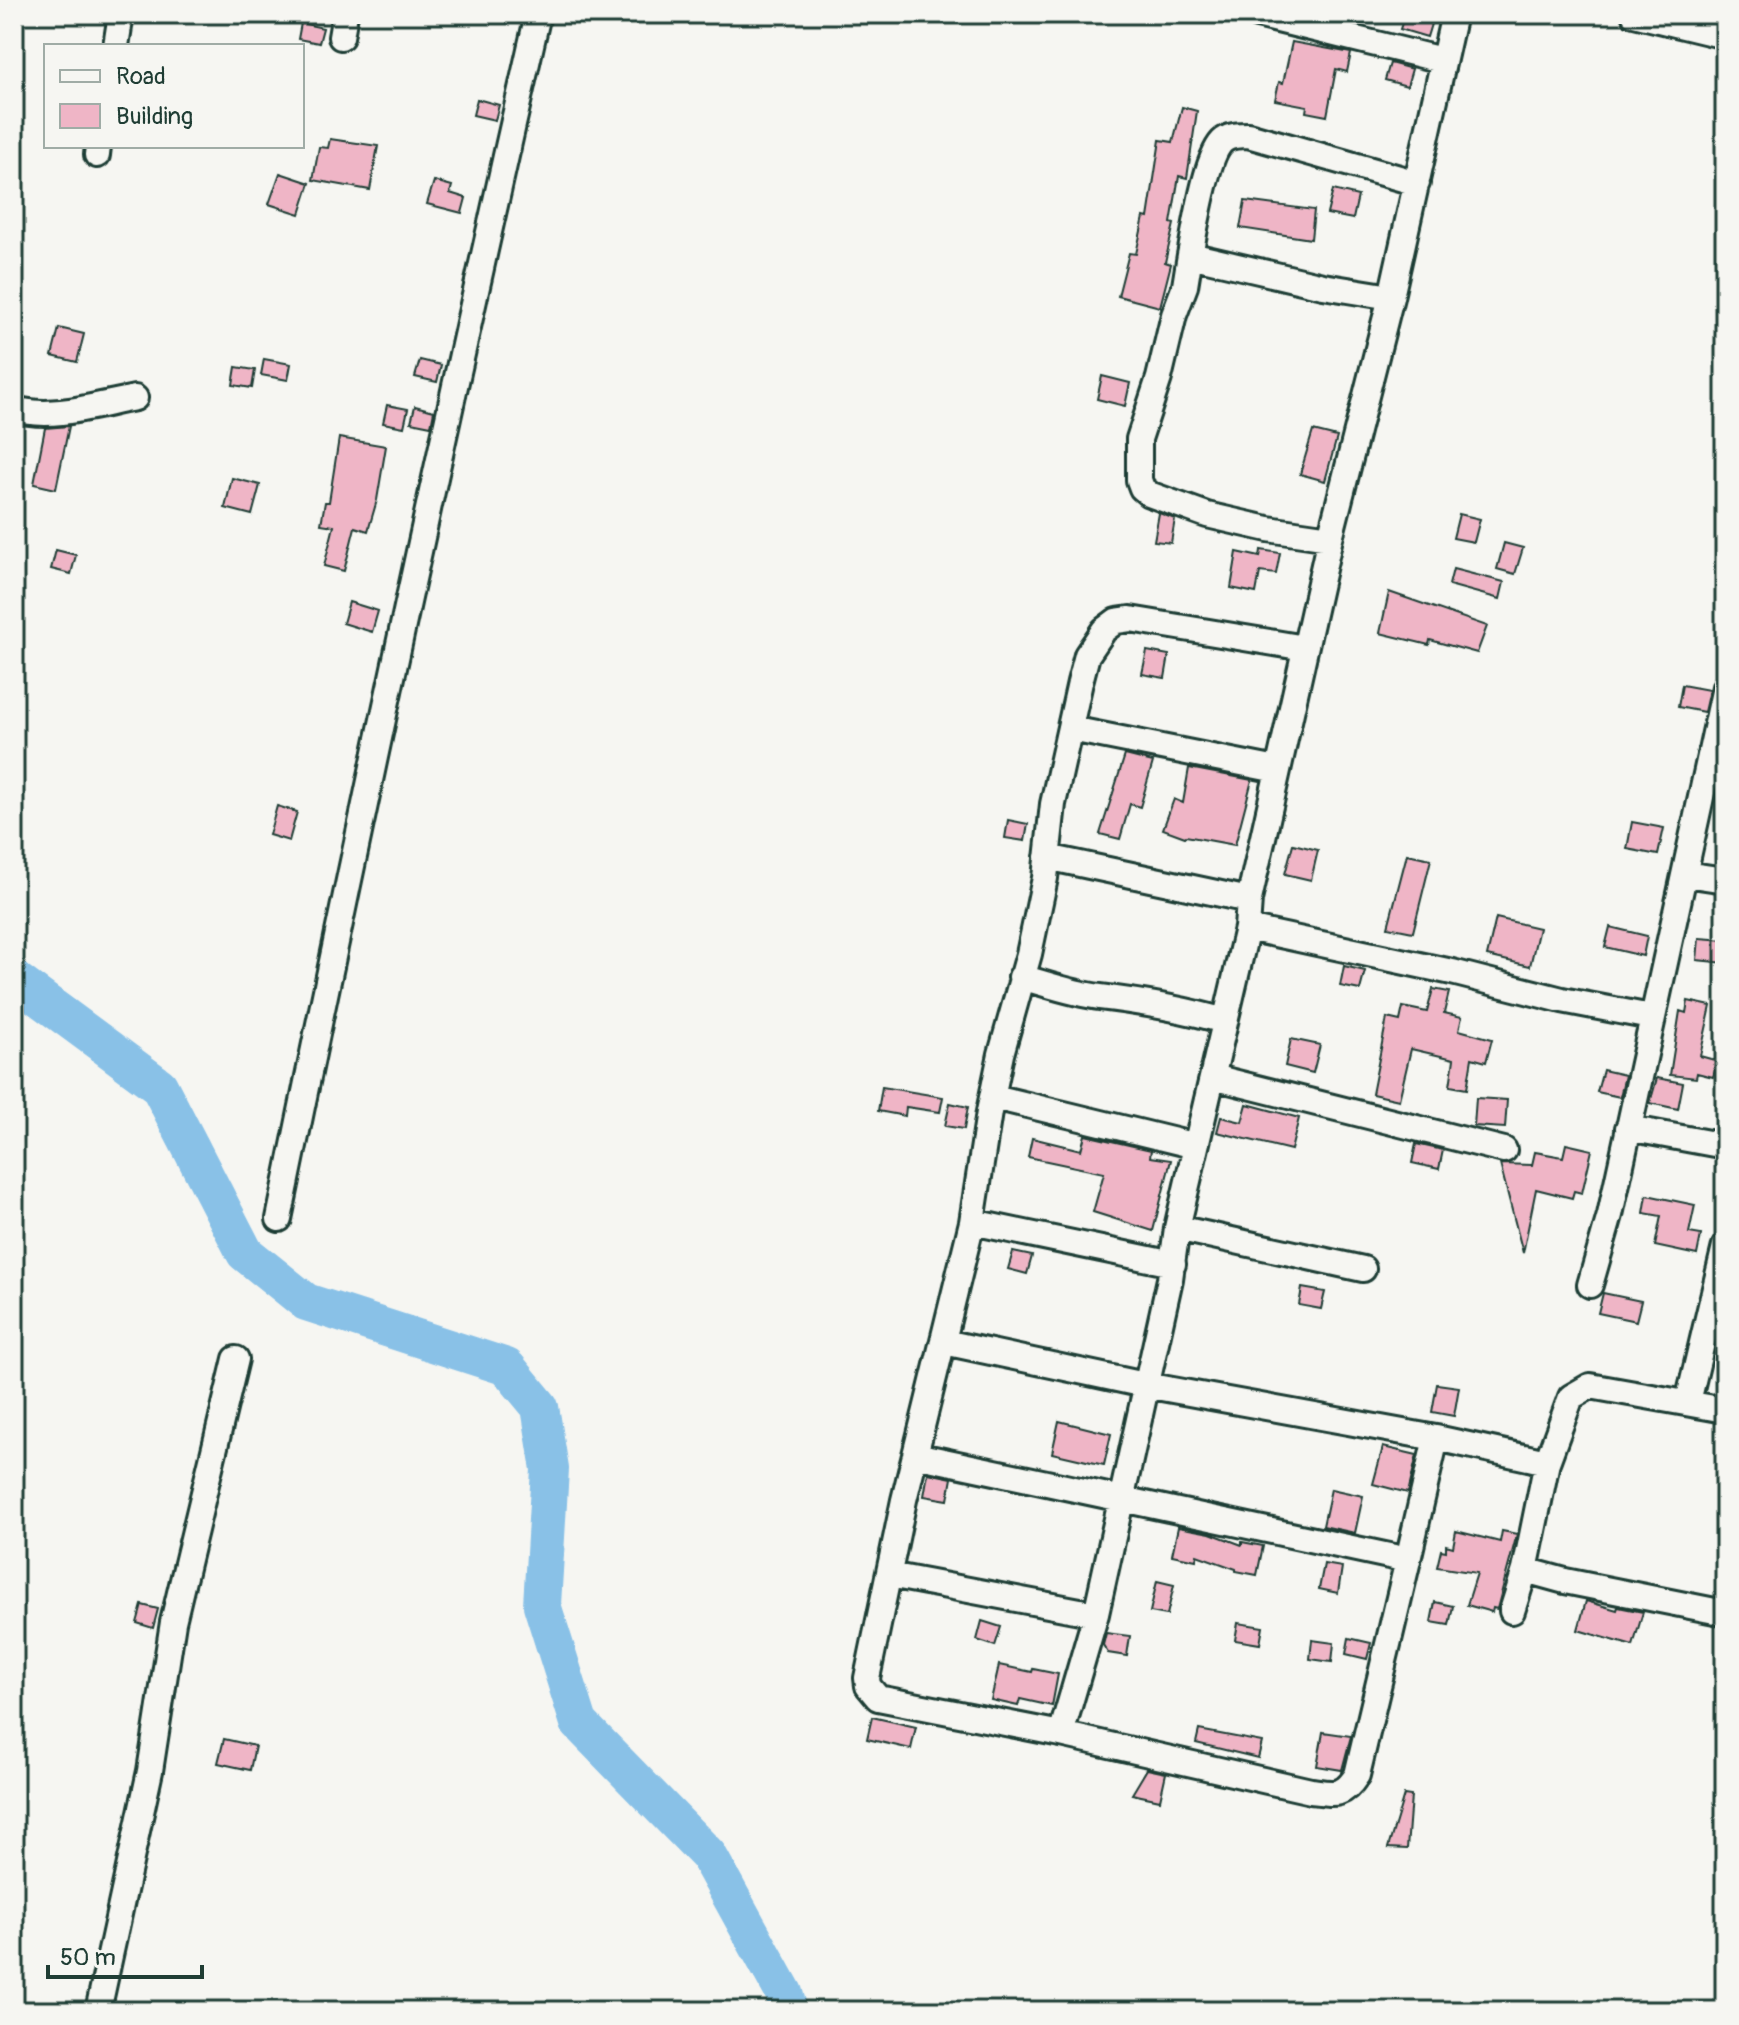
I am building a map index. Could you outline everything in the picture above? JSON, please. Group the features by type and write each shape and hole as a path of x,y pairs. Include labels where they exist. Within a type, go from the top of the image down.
{"street":[{"path":"116,44 121,14"},
{"path":"279,1219 370,776 538,14"},
{"path":"1061,1734 1096,1614 1173,1264 1177,1228 1247,928 1249,900 1277,770 1330,538 1391,297 1454,14"},
{"path":"1634,14 1725,36"},
{"path":"1257,15 1442,60"},
{"path":"1330,538 1268,529 1207,515 1149,494 1142,488 1137,455 1139,439 1185,286 1196,216 1216,148 1232,136 1248,135 1417,183"},
{"path":"1190,255 1296,280 1391,297"},
{"path":"14,409 30,414 66,412 135,398"},
{"path":"1305,648 1130,619 1116,621 1104,630 1087,655 1051,814 1047,857 1029,954 1001,1054 972,1222 915,1455 867,1678 871,1692 878,1698 1061,1734 1311,1791 1334,1794 1344,1791 1357,1775 1436,1438"},
{"path":"1590,1285 1610,1215 1725,687"},
{"path":"1071,729 1277,770"},
{"path":"1047,857 1249,900"},
{"path":"1685,874 1725,880"},
{"path":"1247,928 1452,972 1562,1000 1651,1017"},
{"path":"1021,977 1098,997 1224,1021"},
{"path":"1213,1077 1504,1150"},
{"path":"994,1097 1196,1146"},
{"path":"1628,1128 1725,1146"},
{"path":"972,1222 1173,1264"},
{"path":"1177,1228 1363,1269"},
{"path":"1688,1402 1725,1246"},
{"path":"944,1342 1145,1385 1436,1438 1547,1462"},
{"path":"98,2011 150,1771 173,1622 236,1359"},
{"path":"1512,1611 1525,1570 1547,1462 1571,1397 1590,1386 1725,1410"},
{"path":"915,1455 1408,1560"},
{"path":"1525,1570 1725,1613"},
{"path":"889,1575 1096,1614"}],"building":[{"path":"1405,14 1434,14 1427,37 1400,29"},
{"path":"301,23 323,28 319,43 298,39"},
{"path":"1292,42 1351,53 1347,72 1336,69 1327,116 1306,112 1307,106 1275,100 1279,82 1283,83"},
{"path":"1390,63 1412,69 1407,86 1385,80"},
{"path":"477,99 499,105 495,120 473,115"},
{"path":"1182,107 1197,111 1187,178 1179,176 1171,223 1174,224 1165,262 1171,264 1160,307 1118,296 1129,253 1136,254 1144,217 1148,218 1160,140 1173,142"},
{"path":"330,139 378,146 370,190 313,180 319,147 328,148"},
{"path":"280,173 310,183 300,214 269,204"},
{"path":"434,181 452,186 450,193 466,198 462,213 427,204"},
{"path":"1333,190 1358,196 1353,219 1327,214"},
{"path":"1245,201 1314,210 1311,239 1240,228"},
{"path":"59,328 84,334 77,362 52,356"},
{"path":"264,359 291,364 288,380 261,375"},
{"path":"420,360 441,365 437,382 415,377"},
{"path":"236,367 255,370 252,388 233,385"},
{"path":"1102,376 1130,383 1125,406 1097,399"},
{"path":"387,405 408,409 404,427 383,423"},
{"path":"415,406 434,411 431,426 411,422"},
{"path":"69,426 56,489 34,484 45,428"},
{"path":"1313,431 1337,437 1325,481 1300,474"},
{"path":"339,438 386,446 368,531 355,527 344,571 324,566 334,526 321,524 325,502 329,502"},
{"path":"232,478 260,485 252,515 225,508"},
{"path":"1159,513 1175,519 1171,543 1154,541"},
{"path":"1459,514 1480,519 1474,542 1453,538"},
{"path":"1504,543 1523,548 1515,574 1497,569"},
{"path":"56,550 76,555 71,574 51,569"},
{"path":"1261,550 1280,553 1276,574 1260,572 1256,593 1231,588 1237,552 1260,557"},
{"path":"1453,569 1504,582 1500,599 1449,585"},
{"path":"1389,592 1487,626 1477,653 1430,640 1429,645 1380,633"},
{"path":"349,602 378,611 372,632 343,623"},
{"path":"1147,651 1169,655 1165,678 1142,674"},
{"path":"1682,685 1709,690 1704,712 1678,707"},
{"path":"1125,755 1153,762 1140,807 1130,804 1120,839 1100,834"},
{"path":"1189,768 1252,780 1235,845 1185,837 1163,829 1174,799 1183,803"},
{"path":"277,806 297,812 289,841 269,835"},
{"path":"1008,820 1028,824 1025,841 1005,838"},
{"path":"1632,822 1664,828 1658,855 1627,849"},
{"path":"1293,844 1318,850 1311,880 1285,874"},
{"path":"1407,854 1431,859 1413,932 1388,927"},
{"path":"1496,918 1539,928 1530,966 1487,956"},
{"path":"1610,927 1647,936 1643,956 1605,947"},
{"path":"1699,938 1725,940 1725,963 1697,960"},
{"path":"1344,966 1365,971 1360,990 1340,986"},
{"path":"1433,989 1449,992 1444,1013 1462,1017 1459,1030 1492,1039 1486,1062 1472,1058 1467,1089 1450,1086 1454,1059 1411,1049 1399,1100 1372,1094 1387,1018 1400,1021 1403,1007 1427,1012"},
{"path":"1688,1001 1711,1006 1700,1056 1718,1061 1713,1077 1697,1073 1696,1078 1670,1075 1680,1011 1686,1013"},
{"path":"1291,1039 1320,1045 1313,1073 1285,1066"},
{"path":"1603,1070 1625,1075 1620,1097 1597,1092"},
{"path":"1657,1078 1683,1083 1678,1109 1650,1103"},
{"path":"882,1087 943,1097 940,1112 906,1107 905,1116 878,1111"},
{"path":"1476,1098 1507,1100 1505,1128 1474,1126"},
{"path":"950,1103 968,1107 964,1129 945,1126"},
{"path":"1247,1104 1299,1118 1291,1150 1217,1132 1221,1117 1242,1122"},
{"path":"1085,1135 1151,1150 1150,1157 1171,1160 1153,1231 1093,1212 1104,1173 1028,1157 1032,1138 1081,1150"},
{"path":"1416,1144 1443,1150 1439,1169 1412,1163"},
{"path":"1566,1144 1592,1150 1582,1193 1574,1191 1572,1198 1536,1189 1523,1253 1500,1164 1532,1165 1535,1152 1563,1157"},
{"path":"1647,1195 1695,1205 1689,1233 1701,1235 1697,1255 1655,1246 1661,1216 1644,1213"},
{"path":"1013,1252 1032,1256 1027,1274 1008,1269"},
{"path":"1302,1288 1325,1292 1321,1309 1299,1305"},
{"path":"1603,1293 1641,1301 1636,1321 1598,1313"},
{"path":"1437,1384 1459,1387 1454,1416 1432,1412"},
{"path":"1059,1421 1111,1434 1104,1465 1052,1453"},
{"path":"1383,1447 1417,1455 1408,1493 1373,1484"},
{"path":"928,1473 952,1478 948,1500 924,1496"},
{"path":"1331,1489 1363,1496 1355,1533 1323,1526"},
{"path":"1178,1527 1210,1533 1242,1545 1242,1542 1263,1546 1257,1575 1236,1571 1197,1555 1196,1560 1172,1555"},
{"path":"1456,1531 1500,1542 1502,1531 1517,1534 1497,1609 1493,1608 1492,1612 1467,1605 1477,1573 1437,1567 1441,1550 1446,1551 1446,1545 1453,1547"},
{"path":"1324,1564 1342,1567 1338,1593 1319,1589"},
{"path":"1157,1581 1174,1585 1167,1615 1150,1612"},
{"path":"1586,1601 1617,1610 1618,1607 1643,1612 1633,1646 1578,1630"},
{"path":"1435,1602 1453,1606 1449,1625 1431,1622"},
{"path":"142,1605 158,1609 153,1628 137,1623"},
{"path":"982,1621 1001,1627 995,1646 977,1640"},
{"path":"1238,1623 1263,1627 1260,1644 1235,1640"},
{"path":"1106,1633 1130,1636 1127,1656 1108,1653 1103,1645"},
{"path":"1349,1638 1371,1643 1367,1659 1346,1654"},
{"path":"1312,1640 1334,1643 1332,1662 1310,1659"},
{"path":"999,1665 1058,1674 1052,1706 1020,1699 1018,1706 991,1700"},
{"path":"872,1717 916,1727 911,1749 867,1739"},
{"path":"1199,1730 1262,1742 1258,1758 1196,1743"},
{"path":"1323,1732 1351,1736 1342,1770 1317,1766"},
{"path":"224,1739 255,1746 250,1770 218,1763"},
{"path":"1147,1769 1166,1773 1160,1800 1132,1794"},
{"path":"1404,1795 1411,1796 1407,1849 1388,1848"}],"waterway":[{"path":"14,979 159,1086 245,1253 306,1302 507,1367 540,1407 550,1469 542,1605 579,1723 708,1855 784,1993 789,2011"}]}
